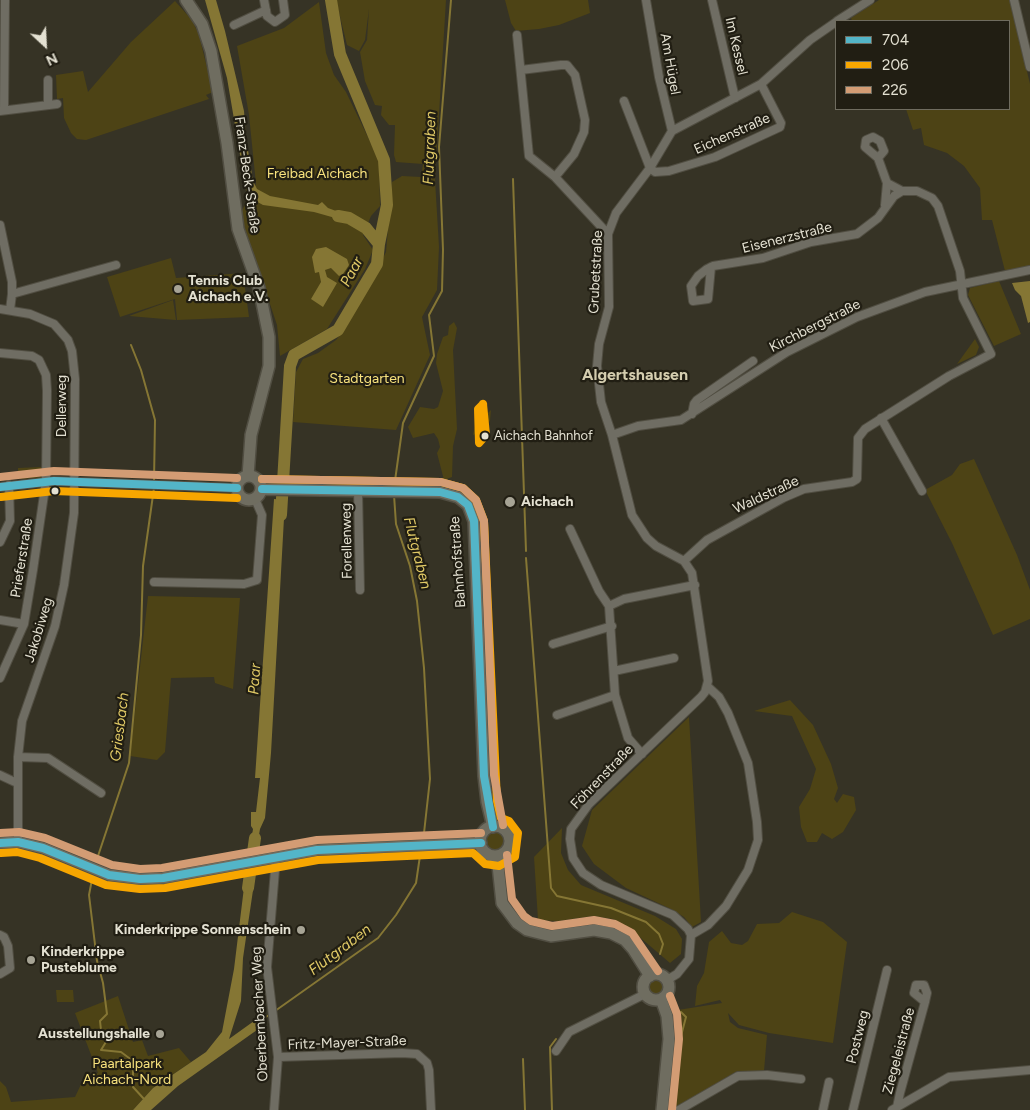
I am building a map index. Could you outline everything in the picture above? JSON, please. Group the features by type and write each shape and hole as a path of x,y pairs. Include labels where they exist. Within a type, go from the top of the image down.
{"street":[{"path":"4,0 2,110 57,104"},
{"name":"Franz-Beck-Straße","path":"186,0 202,24 213,59 226,134 238,229 259,288 268,329 269,366 250,435 248,476"},
{"path":"264,0 271,20 280,20 285,15 283,0"},
{"name":"Am Hügel","path":"646,0 659,77 672,131"},
{"name":"Im Kessel","path":"712,0 735,98"},
{"path":"840,20 870,0"},
{"path":"1014,0 1030,67"},
{"path":"234,25 266,10"},
{"path":"672,131 761,84 810,40 835,23"},
{"path":"517,35 526,151 528,156 555,177 608,234"},
{"path":"521,70 567,65 575,75 585,120 584,132 574,154 555,177"},
{"path":"48,80 48,105"},
{"name":"Eichenstraße","path":"650,168 655,172 690,165 729,152 777,129 781,123 761,84"},
{"path":"624,101 650,168"},
{"name":"Grubetstraße","path":"672,131 650,168 616,213 608,234 609,307 599,344 598,366 601,402 612,435 626,496 636,522 647,538 656,546 684,561"},
{"path":"878,158 887,183 886,205"},
{"path":"887,183 902,191 917,191 926,194 938,206 960,271 961,284"},
{"name":"Eisenerzstraße","path":"711,267 763,258 811,242 857,234 866,230 878,218 886,205 902,191"},
{"path":"0,225 12,294 10,310 0,309"},
{"path":"12,294 116,265"},
{"name":"Kirchbergstraße","path":"612,435 652,423 672,423 692,414 787,352 824,332 891,304 924,292 1030,270"},
{"name":"Waldstraße","path":"684,561 707,540 747,516 796,492 852,482 858,476 858,438 865,429 991,354 962,298 961,284"},
{"name":"Dellerweg","path":"10,310 43,318 54,324 68,340 74,362 75,482"},
{"name":"Prieferstraße","path":"0,353 32,356 44,366 47,391 46,481 24,624 0,678"},
{"path":"692,414 697,400 753,361"},
{"path":"881,418 922,491"},
{"path":"237,488 242,478 248,476 258,479 262,489 255,499"},
{"path":"0,487 46,481 237,488"},
{"name":"Jakobiweg","path":"18,842 18,757 23,714 55,626 62,594 74,513 75,482"},
{"path":"0,542 10,521 9,485"},
{"path":"237,488 243,499 255,499"},
{"name":"Bahnhofstraße","path":"262,489 358,490 452,494 463,500 471,511 484,776 487,802 493,827"},
{"name":"Forellenweg","path":"358,490 360,590"},
{"path":"154,582 244,584 257,580 262,515 255,499"},
{"path":"570,529 599,591 609,606 612,626 615,695 628,738 642,754"},
{"path":"667,980 677,974 689,959 691,935 708,925 726,906 748,870 758,840 748,763 728,713 719,697 707,686 708,675 695,585 684,561"},
{"path":"609,606 624,599 695,585"},
{"path":"0,620 24,624"},
{"path":"553,644 612,626"},
{"path":"614,671 674,658"},
{"name":"Föhrenstraße","path":"691,935 682,921 672,915 601,885 583,873 573,858 571,829 589,804 700,697 707,686"},
{"path":"557,715 615,695"},
{"path":"18,757 48,758 101,793"},
{"path":"0,775 18,783"},
{"path":"493,827 503,829 510,841 507,851 496,856 485,852 481,843 485,831 493,827"},
{"path":"0,843 18,842 43,848 109,875 140,879 163,878 260,862 317,850 481,843"},
{"path":"496,856 502,903 517,923 527,930 551,936 594,930 611,933 625,940 650,976"},
{"name":"Oberbernbacher Weg","path":"274,1110 278,1058 270,1000 268,952 276,858"},
{"path":"0,935 4,937 8,946 10,968 0,974"},
{"name":"Postweg","path":"853,1110 887,970"},
{"path":"658,974 667,980 669,990 661,999 652,1000 645,994 643,986 650,976 658,974"},
{"path":"556,1051 568,1032 645,994"},
{"path":"661,999 667,1016 669,1039 662,1110"},
{"name":"Ziegeleistraße","path":"895,1108 925,1002"},
{"name":"Fritz-Mayer-Straße","path":"278,1058 417,1054 427,1063 429,1070 431,1110"},
{"name":"Ziegeleistraße","path":"895,1108 949,1077 1030,1070"},
{"path":"680,1110 738,1076 767,1075 801,1079"},
{"path":"824,1110 829,1082"}],"green space":[{"name":"Stadtgarten","path":"336,0 446,0 435,180 439,247 437,290 422,317 430,355 396,430 293,422 296,372 303,359 318,353 336,340 347,326 386,252 392,182 402,176 421,177 423,164 396,162 394,155 395,125 389,125 381,115 382,106 375,105 365,81 360,52 367,40 369,9 365,40 359,51 347,45"},
{"path":"505,0 588,0 590,13 559,25 516,31 511,23"},
{"path":"879,0 1010,0 1030,84 1030,266 1005,271 992,220 982,220 980,188 964,166 947,153 924,145 921,128 913,130 906,110 1010,110 1010,20 852,20 851,18"},
{"path":"175,1 192,20 199,35 213,92 206,95 209,99 86,140 77,139 71,133 64,118 63,98 57,99 56,75 83,71 88,92 131,42"},
{"name":"Freibad Aichach","path":"319,2 326,53 334,75 346,92 379,160 380,206 371,216 363,235 373,250 365,269 327,329 280,356 277,325 240,214 256,184 249,115 237,46 284,28"},
{"name":"Tennis Club Aichach e.V.","path":"171,258 176,278 243,273 249,317 177,320 175,299 120,317 107,277"},
{"path":"999,281 1021,334 994,346 968,295 970,288"},
{"path":"173,300 176,320 129,316"},
{"path":"454,322 457,328 453,350 457,429 453,446 452,477 444,480 437,453 440,447 434,433 413,438 408,427 420,407 434,409 438,407 443,391 436,363 437,354 443,337 448,335 449,326"},
{"path":"975,339 979,347 976,355 957,364"},
{"path":"491,410 490,421 479,433 473,435 475,426"},
{"path":"974,459 1017,555 1030,590 1030,619 993,635 952,543 925,490 952,475 960,464"},
{"path":"42,467 42,478 18,479 18,468"},
{"path":"148,596 240,598 233,689 215,683 214,677 171,678 165,752 157,760 130,756"},
{"path":"790,700 813,725 831,764 838,788 834,799 837,803 843,794 854,797 856,810 843,832 832,839 822,833 817,842 807,842 801,827 799,807 810,789 816,769 792,716 754,711"},
{"path":"689,717 701,922 692,927 684,917 671,909 626,888 594,864 582,846 592,810"},
{"path":"562,828 561,853 568,870 581,885 655,916 676,929 682,939 681,954 670,963 636,934 613,919 593,916 558,921 538,920 534,857"},
{"path":"495,832 501,835 504,841 501,847 495,850 489,847 486,841 489,835"},
{"path":"792,912 823,922 847,942 833,1043 769,1033 739,1025 728,1013 730,1022 738,1028 767,1035 764,1071 737,1071 678,1107 671,1107 668,1101 677,1068 678,1010 722,1003 720,1000 695,1006 697,986 704,973 709,942 722,931 731,943 742,945 748,941 757,924 779,923"},
{"path":"656,977 663,980 666,987 663,994 656,997 649,994 646,987 649,980"},
{"path":"56,990 73,990 74,1002 57,1002"},
{"name":"Paartalpark Aichach-Nord","path":"118,996 133,1042 142,1040 148,1056 179,1048 191,1062 153,1088 133,1110 0,1110 0,1081 6,1087 11,1102 75,1097 84,1078 98,1073 75,1013"}],"shaded area":[{"path":"205,0 216,0 225,31 244,111 253,181 257,189 270,196 318,205 322,202 328,208 355,218 353,223 314,212 263,205 252,199 246,190 227,78"},
{"path":"326,247 347,259 349,265 343,274 339,276 331,268 325,270 327,277 337,283 323,307 311,299 321,282 319,272 315,273 312,257 316,249"},
{"path":"1030,281 1030,322 1028,323 1021,296 1015,290 1012,283"},
{"path":"274,499 285,500 271,753 265,818 260,829 256,853 249,855 253,829 251,826 251,812 256,812 260,778 255,778"},
{"path":"256,870 243,958 241,1001 229,1039 261,1016 264,1025 178,1086 151,1110 133,1110 153,1088 206,1052 222,1032 234,969 246,871"}],"waterway":[{"name":"Paar","path":"331,0 340,54 384,160 387,205 379,244"},
{"name":"Flutgraben","path":"394,488 403,423 434,356 429,315 442,291 443,250 439,147 451,0"},
{"path":"513,179 526,551"},
{"name":"Paar","path":"281,515 290,366 294,355 338,330 377,264 379,244 366,228 349,218 338,216"},
{"name":"Griesbach","path":"131,345 141,370 155,420 154,481"},
{"name":"Griesbach","path":"95,865 129,763 141,635 143,566 154,488"},
{"name":"Flutgraben","path":"394,495 396,524 410,566 417,601 424,668 430,779 423,842"},
{"path":"526,558 551,888 557,896 611,908 646,922 659,934 663,944 660,954"},
{"name":"Paar","path":"248,888 255,838"},
{"name":"Flutgraben","path":"275,1011 378,938 396,915 416,883 421,849"},
{"name":"Griesbach","path":"93,874 89,895 97,961 103,983 107,1014 100,1021 101,1030 109,1037 101,1050 121,1052 133,1061 133,1087 144,1099"},
{"path":"674,1104 681,1036 686,1017 681,1012"},
{"name":"Flutgraben","path":"263,1019 269,1015"},
{"path":"552,1110 550,1047 556,1039"},
{"path":"523,1059 525,1110"}],"transit line":[{"name":"206","path":"483,404 486,435 479,443 478,409 483,404"},
{"name":"226","path":"0,477 54,471 237,478"},
{"name":"206","path":"1,853 17,852 40,858 106,885 140,889 165,888 318,860 473,853 485,864 499,866 515,857 518,833 509,821 501,818 497,801 484,521 476,500 463,488 441,482 262,479"},
{"name":"226","path":"262,479 441,482 463,488 476,500 484,521 494,775 503,825"},
{"name":"704","path":"0,487 54,481 237,488"},
{"name":"704","path":"262,489 440,492 458,497 468,505 474,521 484,776 493,827"},
{"name":"206","path":"1,497 54,491 237,498"},
{"name":"226","path":"0,833 19,832 45,838 112,865 140,869 162,868 317,840 481,833"},
{"name":"704","path":"0,843 18,842 43,848 109,875 140,879 163,878 317,850 481,843"},
{"name":"226","path":"507,855 512,899 524,916 531,921 552,926 594,920 615,924 632,933 658,971"},
{"name":"226","path":"670,996 677,1014 679,1039 672,1110"}],"place":[{"name":"Tennis Club Aichach e.V.","path":"178,289"},
{"name":"Aichach Bahnhof","path":"485,436"},
{"name":"Aichach","path":"510,502"},
{"name":"Kinderkrippe Sonnenschein","path":"301,930"},
{"name":"Kinderkrippe Pusteblume","path":"31,960"},
{"name":"Ausstellungshalle","path":"160,1034"}],"district":[{"name":"Algertshausen","path":"635,375"}]}
